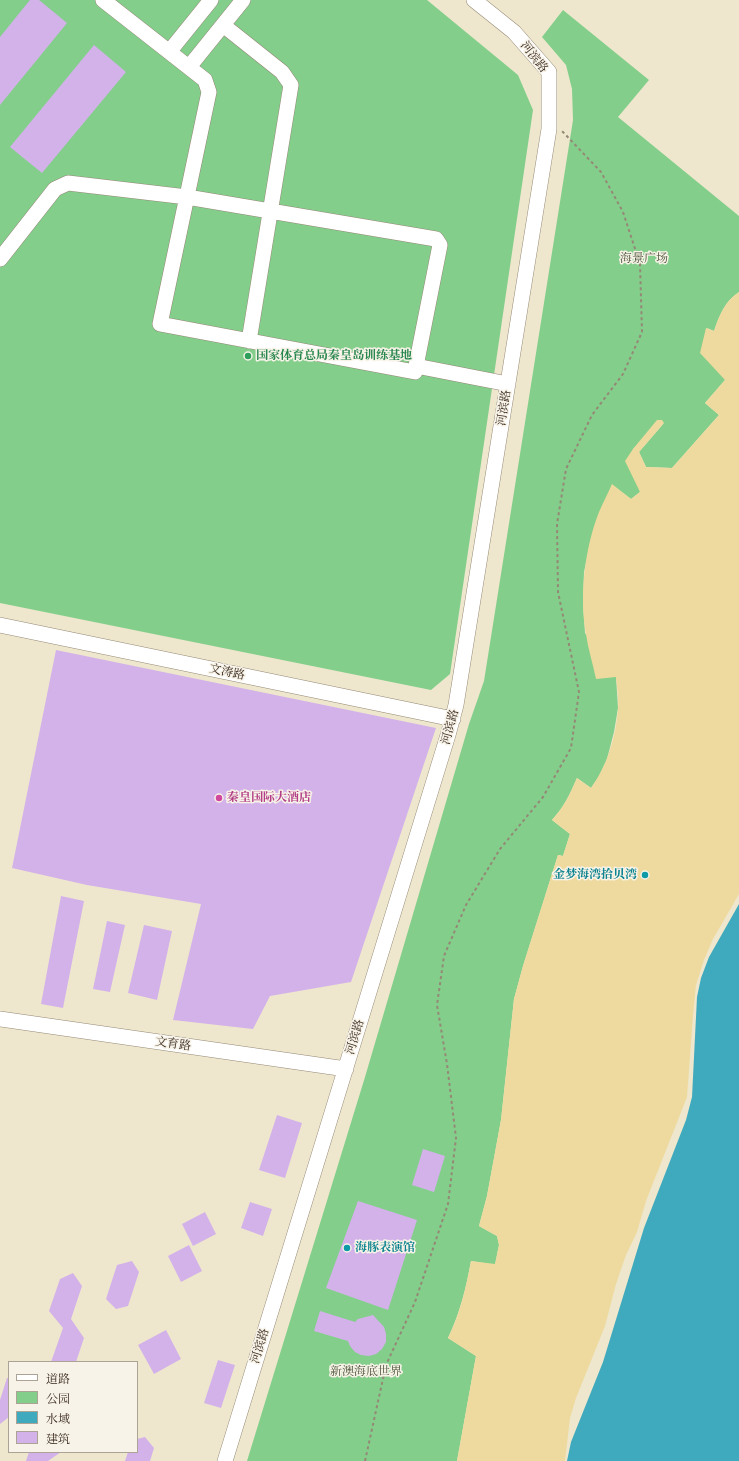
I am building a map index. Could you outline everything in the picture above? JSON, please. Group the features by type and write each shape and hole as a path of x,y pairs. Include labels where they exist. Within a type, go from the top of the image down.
{"street":[{"path":"0,259 55,189 68,183 187,197 436,239 440,245 415,372 160,324 187,197 209,92 205,80 103,0"},
{"path":"169,52 211,0"},
{"path":"189,67 244,0"},
{"name":"河滨路","path":"225,1461 453,719 549,128 549,72 514,32 474,0"},
{"path":"223,25 282,72 291,84 249,341"},
{"path":"416,366 508,384"},
{"name":"文涛路","path":"0,625 453,719"},
{"name":"文育路","path":"0,1019 346,1069"}],"path":[{"path":"365,1461 386,1365 415,1302 448,1204 456,1138 447,1064 437,1005 444,956 466,905 500,848 543,797 571,748 579,692 558,592 557,524 566,469 592,415 623,374 642,332 640,264 624,212 601,172 549,117"}],"green space":[{"name":"国家体育总局秦皇岛训练基地","path":"0,0 427,0 518,75 533,110 450,674 431,690 0,603"},
{"name":"海景广场","path":"563,10 649,80 618,117 739,216 739,292 726,304 720,314 714,331 707,328 725,380 705,403 719,415 672,468 646,467 639,452 664,423 633,449 640,492 631,499 612,485 590,543 584,572 583,603 585,633 616,677 618,708 607,759 599,776 591,788 577,778 566,800 552,820 570,834 563,856 558,855 514,999 501,1120 487,1196 479,1226 497,1236 499,1245 495,1265 471,1261 462,1300 448,1338 476,1356 457,1461 247,1461 365,1077 469,724 484,681 573,120 572,89 566,65 542,37"}],"sand":[{"name":"金梦海湾拾贝湾","path":"739,292 739,894 713,939 696,985 687,1097 646,1201 637,1232 626,1255 616,1284 605,1326 576,1398 570,1418 565,1461 457,1461 476,1356 448,1338 462,1301 471,1261 495,1264 499,1245 497,1236 479,1226 487,1196 501,1120 514,999 558,855 563,856 570,834 552,820 566,800 577,778 591,788 597,779 610,751 617,720 618,701 616,677 596,679 586,634 583,588 590,540 599,512 612,484 631,499 640,492 625,461 657,420 662,420 664,423 639,452 646,467 672,468 719,415 705,403 725,380 700,353 706,328 714,331 720,314 726,304"}],"water":[{"path":"739,904 739,1461 567,1461 571,1442 603,1362 644,1228 686,1120 692,1097 697,997 701,978 709,957"}],"building":[{"path":"30,0 39,0 67,23 0,105 0,37"},
{"path":"94,45 126,72 42,173 10,147"},
{"name":"秦皇国际大酒店","path":"56,650 436,728 351,982 270,996 253,1029 173,1020 201,904 87,885 12,868"},
{"path":"61,896 84,901 63,1008 41,1004"},
{"path":"107,921 125,925 110,992 93,989"},
{"path":"144,925 172,931 157,1000 128,993"},
{"path":"277,1115 302,1123 285,1178 259,1170"},
{"path":"423,1149 445,1156 434,1192 412,1185"},
{"path":"358,1201 417,1220 388,1310 326,1288"},
{"path":"250,1202 272,1209 263,1236 241,1228"},
{"path":"205,1212 216,1234 193,1246 182,1224"},
{"path":"189,1245 202,1271 181,1282 168,1256"},
{"path":"132,1261 139,1272 128,1306 116,1309 106,1299 117,1265"},
{"path":"73,1273 82,1286 71,1319 84,1338 76,1361 51,1361 63,1328 49,1311 60,1279"},
{"path":"320,1311 355,1322 358,1319 373,1315 384,1327 386,1342 382,1349 376,1354 369,1356 361,1355 355,1352 348,1341 314,1331"},
{"path":"166,1330 181,1359 154,1374 138,1345"},
{"path":"218,1360 235,1365 221,1408 204,1403"},
{"path":"8,1378 8,1418 0,1424 0,1400"},
{"path":"145,1437 154,1448 150,1461 125,1461 128,1453 138,1453 138,1439"},
{"path":"29,1453 60,1453 48,1461 26,1461"}],"place":[{"name":"国家体育总局秦皇岛训练基地","path":"248,356"},
{"name":"秦皇国际大酒店","path":"219,798"},
{"name":"金梦海湾拾贝湾","path":"645,875"},
{"name":"海豚表演馆","path":"347,1248"}],"park label":[{"name":"新澳海底世界","path":"366,1372"}]}
